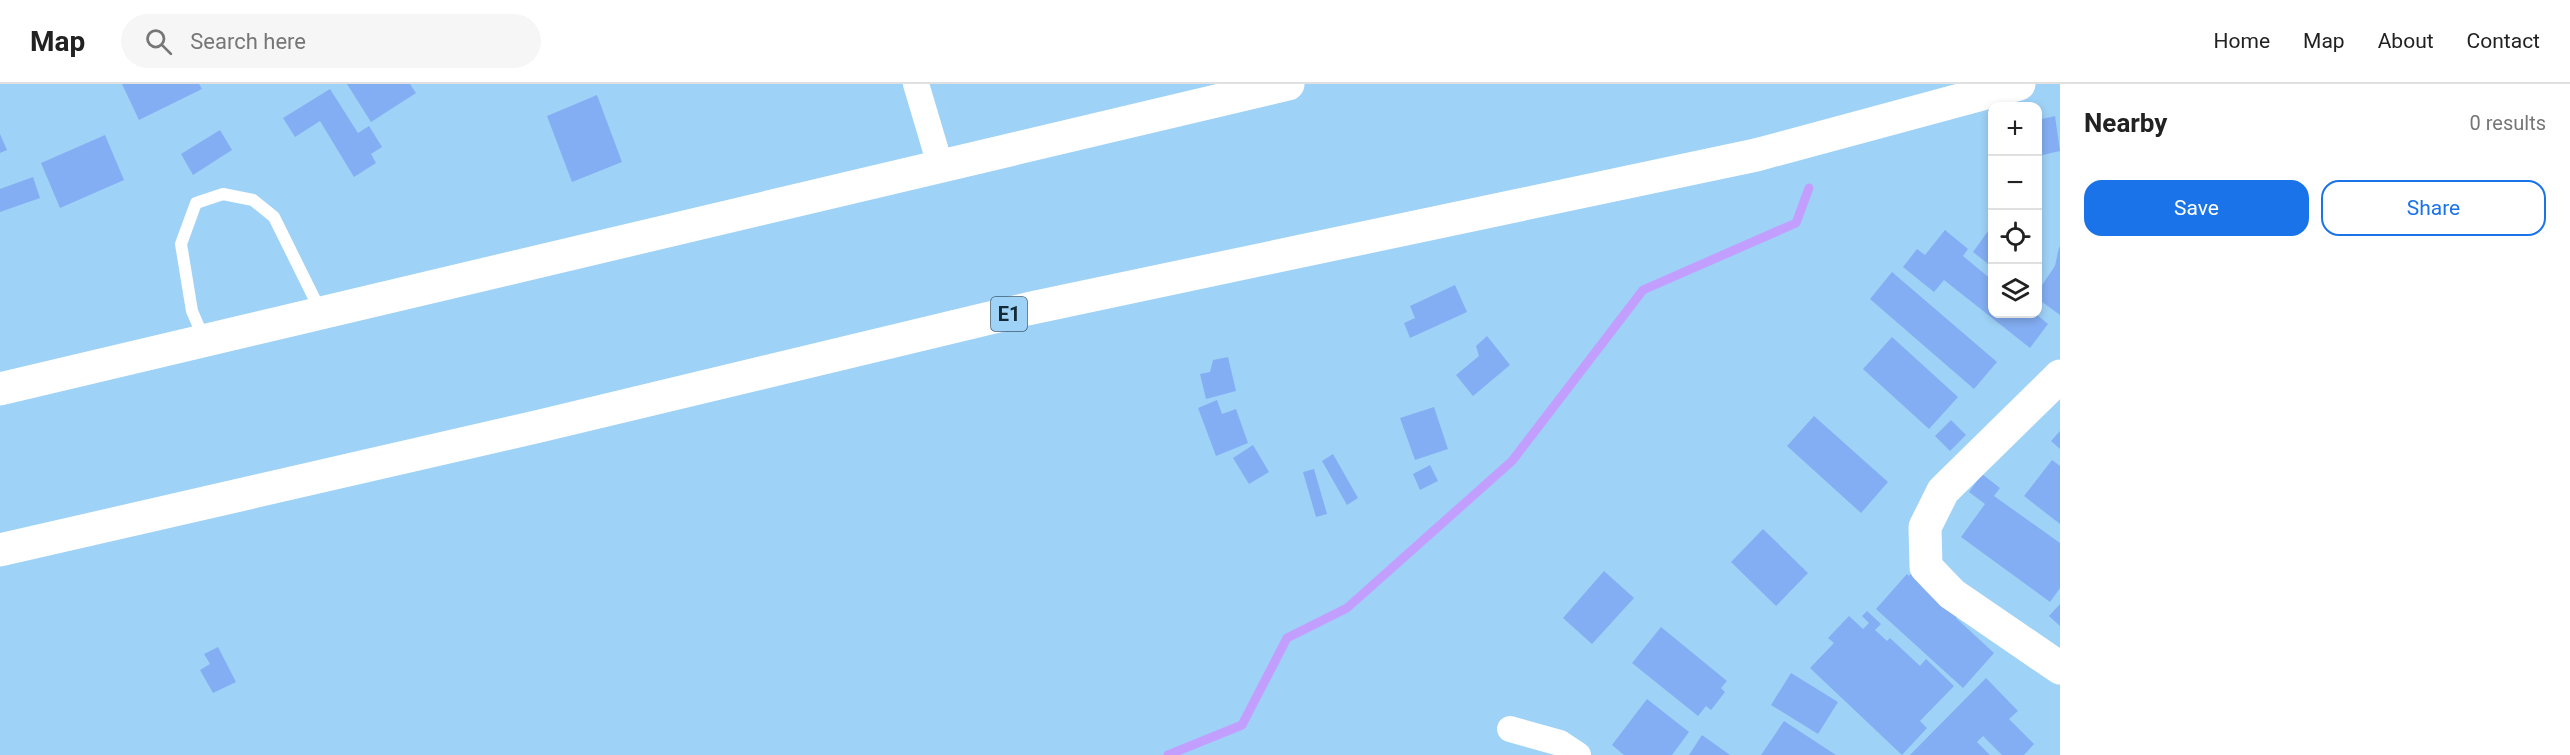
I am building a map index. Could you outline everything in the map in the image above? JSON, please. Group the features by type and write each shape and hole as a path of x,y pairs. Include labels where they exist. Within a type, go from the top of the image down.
{"main road":[{"path":"0,389 1288,84"},
{"name":"E1","path":"0,550 540,426 1027,309 1756,155 2019,84"},
{"path":"2060,375 1943,491 1925,527 1926,567 1952,594 2060,668"}],"street":[{"path":"916,84 941,168"},
{"path":"1510,729 1560,743 1578,755"}],"lane":[{"path":"205,340 192,311 181,244 196,203 223,194 253,200 274,217 322,313"}],"building":[{"path":"122,84 199,84 202,89 139,120"},
{"path":"347,84 410,84 416,93 371,122"},
{"path":"330,89 358,133 369,126 382,147 371,154 376,163 354,177 320,121 295,137 283,118"},
{"path":"597,95 622,162 572,182 547,116"},
{"path":"2055,116 2060,151 2042,155 2042,119"},
{"path":"220,130 232,150 193,175 181,154"},
{"path":"0,134 7,150 0,153"},
{"path":"105,135 124,180 60,208 41,163"},
{"path":"33,177 40,198 0,212 0,189"},
{"path":"1945,230 1968,249 1963,256 1988,277 1988,315 1944,280 1934,292 1903,267 1917,249 1925,255"},
{"path":"1988,231 1988,264 1973,252"},
{"path":"2060,247 2060,315 2042,302 2042,285 2055,266"},
{"path":"1892,272 1997,362 1974,389 1870,299"},
{"path":"1455,285 1467,312 1410,338 1404,323 1415,318 1410,306"},
{"path":"1992,318 2041,318 2048,324 2030,348"},
{"path":"1487,336 1510,365 1473,396 1456,375 1479,356 1476,346"},
{"path":"1892,337 1958,397 1929,429 1863,369"},
{"path":"1228,357 1236,391 1206,399 1200,374 1210,372 1213,360"},
{"path":"1217,400 1222,414 1236,409 1248,443 1216,456 1198,408"},
{"path":"1434,407 1448,449 1415,460 1400,418"},
{"path":"1814,416 1888,482 1861,513 1787,446"},
{"path":"1951,420 1966,435 1950,451 1935,436"},
{"path":"2060,431 2060,449 2051,441"},
{"path":"1253,445 1269,472 1249,484 1233,458"},
{"path":"1333,454 1358,498 1347,505 1322,461"},
{"path":"2052,460 2060,466 2060,524 2024,496"},
{"path":"1430,465 1438,481 1420,490 1413,474"},
{"path":"1314,469 1327,514 1316,517 1303,472"},
{"path":"1982,474 2000,488 1994,496 2060,543 2060,588 2050,602 1961,537 1985,504 1969,492"},
{"path":"1763,529 1808,573 1776,606 1731,562"},
{"path":"1918,566 1931,577 1922,587 1941,605 1967,607 1956,618 1994,653 1963,688 1876,609 1907,574 1909,576"},
{"path":"1604,571 1634,598 1592,644 1563,618"},
{"path":"2060,604 2060,626 2049,616"},
{"path":"1867,611 1881,624 1875,630 1887,641 1890,638 1920,666 1926,659 1954,686 1920,721 1927,728 1902,755 1810,668 1834,643 1828,638 1849,616 1863,629 1869,623 1862,616"},
{"path":"1661,627 1727,681 1721,688 1725,692 1711,710 1706,706 1698,716 1632,663"},
{"path":"218,647 236,682 213,693 200,670 210,664 204,654"},
{"path":"1791,673 1838,702 1818,734 1771,705"},
{"path":"1986,678 2018,711 2009,719 2034,744 2024,755 2002,755 1983,736 1977,742 1990,755 1910,755"},
{"path":"1647,699 1689,732 1672,755 1624,755 1612,745"},
{"path":"1784,721 1836,755 1761,755"},
{"path":"1702,735 1730,755 1689,755"}],"waterway":[{"path":"1168,755 1242,725 1287,638 1347,608 1512,461 1643,290 1796,223 1809,188"}]}
